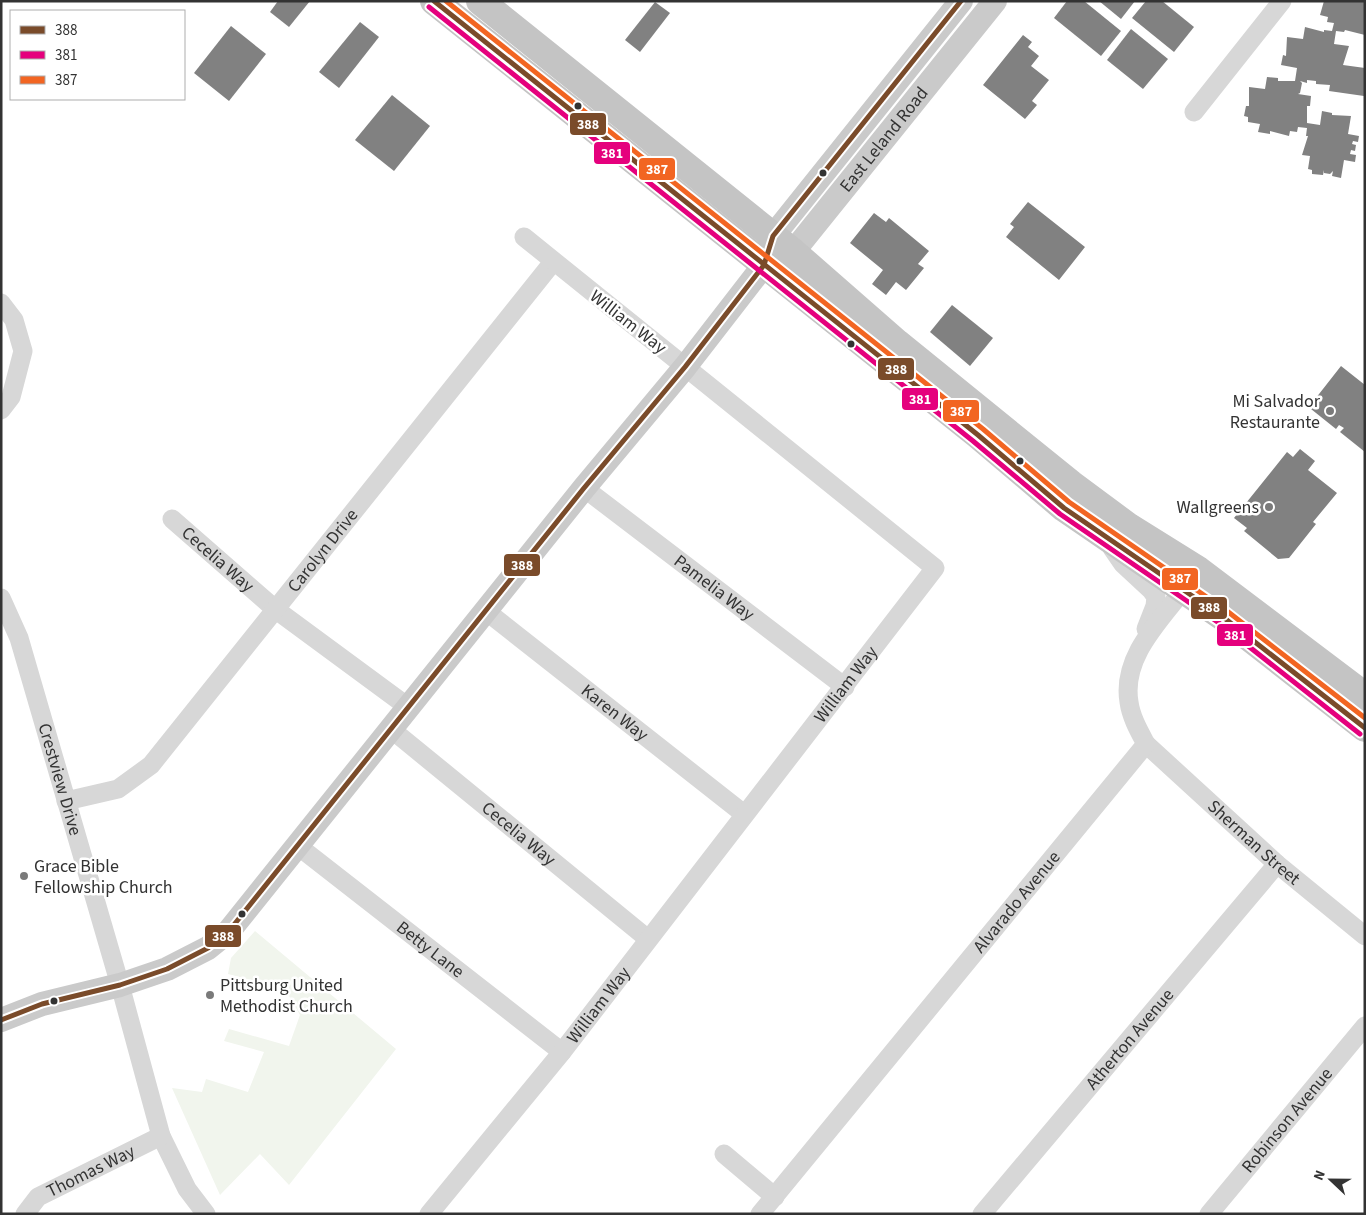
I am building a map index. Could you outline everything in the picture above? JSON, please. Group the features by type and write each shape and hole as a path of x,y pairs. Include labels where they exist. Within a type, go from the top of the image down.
{"highway":[{"path":"434,1 978,435 1064,508 1102,535 1191,580 1223,617 1365,728"},
{"path":"480,1 783,244 897,343 1191,580 1365,696"}],"main road":[{"name":"East Leland Road","path":"783,244 961,1"},
{"name":"East Leland Road","path":"783,244 995,1"},
{"path":"1,1020 42,1004 120,984 167,969 208,948 229,932 584,488 685,367 764,265 783,244"}],"street":[{"path":"1194,112 1282,1"},
{"name":"William Way","path":"429,1214 562,1052 935,568 524,238"},
{"name":"Carolyn Drive","path":"66,802 118,789 152,765 274,609 553,262"},
{"path":"1,303 14,320 23,351 12,397 1,410"},
{"name":"Pamelia Way","path":"584,488 845,687"},
{"name":"Cecelia Way","path":"172,519 274,609 408,707"},
{"path":"1102,535 1123,564 1156,597 1155,606 1128,679 1128,701 1134,721 1146,744"},
{"path":"1138,652 1191,580"},
{"name":"Crestview Drive","path":"1,598 19,638 120,984 161,1136 188,1189 206,1214"},
{"name":"Karen Way","path":"486,611 744,814"},
{"name":"Cecelia Way","path":"391,729 648,939"},
{"name":"Sherman Street","path":"1146,744 1277,864 1365,936"},
{"name":"Alvarado Avenue","path":"760,1214 1146,744"},
{"name":"Betty Lane","path":"298,846 562,1052"},
{"name":"Atherton Avenue","path":"982,1214 1277,864"},
{"name":"Robinson Avenue","path":"1209,1214 1365,1026"},
{"name":"Thomas Way","path":"25,1214 38,1197 161,1136"},
{"path":"724,1154 775,1197"}],"shaded area":[{"path":"255,931 396,1049 289,1185 260,1154 220,1195 172,1088 202,1092 206,1079 248,1092 264,1052 224,1041 229,1029 289,1046 300,1015 285,989 228,974 231,958"}],"building":[{"path":"278,1 310,1 289,27 270,12"},
{"path":"1067,1 1084,1 1121,31 1101,56 1054,18"},
{"path":"1099,1 1135,1 1121,19"},
{"path":"1146,1 1162,1 1194,27 1174,52 1132,18"},
{"path":"1324,1 1365,1 1365,35 1345,30 1344,32 1336,31 1334,44 1349,46 1343,65 1365,68 1364,96 1329,91 1330,85 1316,84 1316,81 1307,80 1307,83 1300,81 1302,83 1300,93 1298,94 1311,96 1310,106 1307,106 1307,123 1320,125 1322,111 1332,113 1332,115 1351,116 1348,134 1359,136 1358,142 1353,141 1352,144 1356,145 1355,151 1351,150 1350,154 1356,155 1355,162 1344,160 1341,178 1332,176 1333,171 1330,174 1324,173 1324,170 1323,175 1312,174 1312,170 1308,169 1310,156 1302,155 1308,136 1306,136 1307,128 1298,127 1297,132 1290,131 1289,136 1270,131 1270,134 1258,132 1260,124 1248,122 1248,117 1244,116 1246,106 1249,106 1249,87 1265,89 1267,77 1278,78 1278,81 1295,81 1297,68 1281,65 1283,55 1286,56 1287,37 1303,39 1305,27 1324,32 1324,30 1332,31 1334,23 1327,22 1328,17 1320,15"},
{"path":"655,2 670,13 640,52 625,40"},
{"path":"360,22 379,37 339,88 319,72"},
{"path":"231,26 266,54 229,101 194,73"},
{"path":"1131,29 1168,59 1143,89 1107,60"},
{"path":"1023,35 1032,42 1028,47 1039,56 1031,66 1049,80 1032,101 1037,105 1025,119 983,85"},
{"path":"392,95 430,126 394,171 355,140"},
{"path":"1028,202 1085,247 1059,280 1006,237 1014,227 1010,224"},
{"path":"874,213 886,222 889,218 929,251 918,264 924,268 906,290 896,282 886,295 872,284 883,270 850,243"},
{"path":"952,305 993,338 970,366 930,332"},
{"path":"1341,366 1365,385 1365,452 1340,432 1344,428 1339,425 1336,429 1311,409 1314,405 1312,403"},
{"path":"1300,449 1315,461 1308,470 1337,493 1313,522 1316,524 1289,558 1278,559 1244,531 1247,528 1234,518 1287,452 1293,457"}],"transit line":[{"name":"388","path":"434,1 978,435 1064,508 1223,617 1365,728"},
{"name":"387","path":"446,1 983,429 1069,502 1227,611 1365,718"},
{"name":"388","path":"1,1020 42,1004 120,985 167,969 208,948 229,931 584,488 685,367 764,265 773,236 961,1"},
{"name":"381","path":"429,7 973,441 1060,514 1219,623 1360,734"}],"place":[{"name":"Mi Salvador Restaurante","path":"1330,411"},
{"name":"Wallgreens","path":"1269,507"},
{"name":"Grace Bible Fellowship Church","path":"24,876"},
{"name":"Pittsburg United Methodist Church","path":"210,995"}]}
